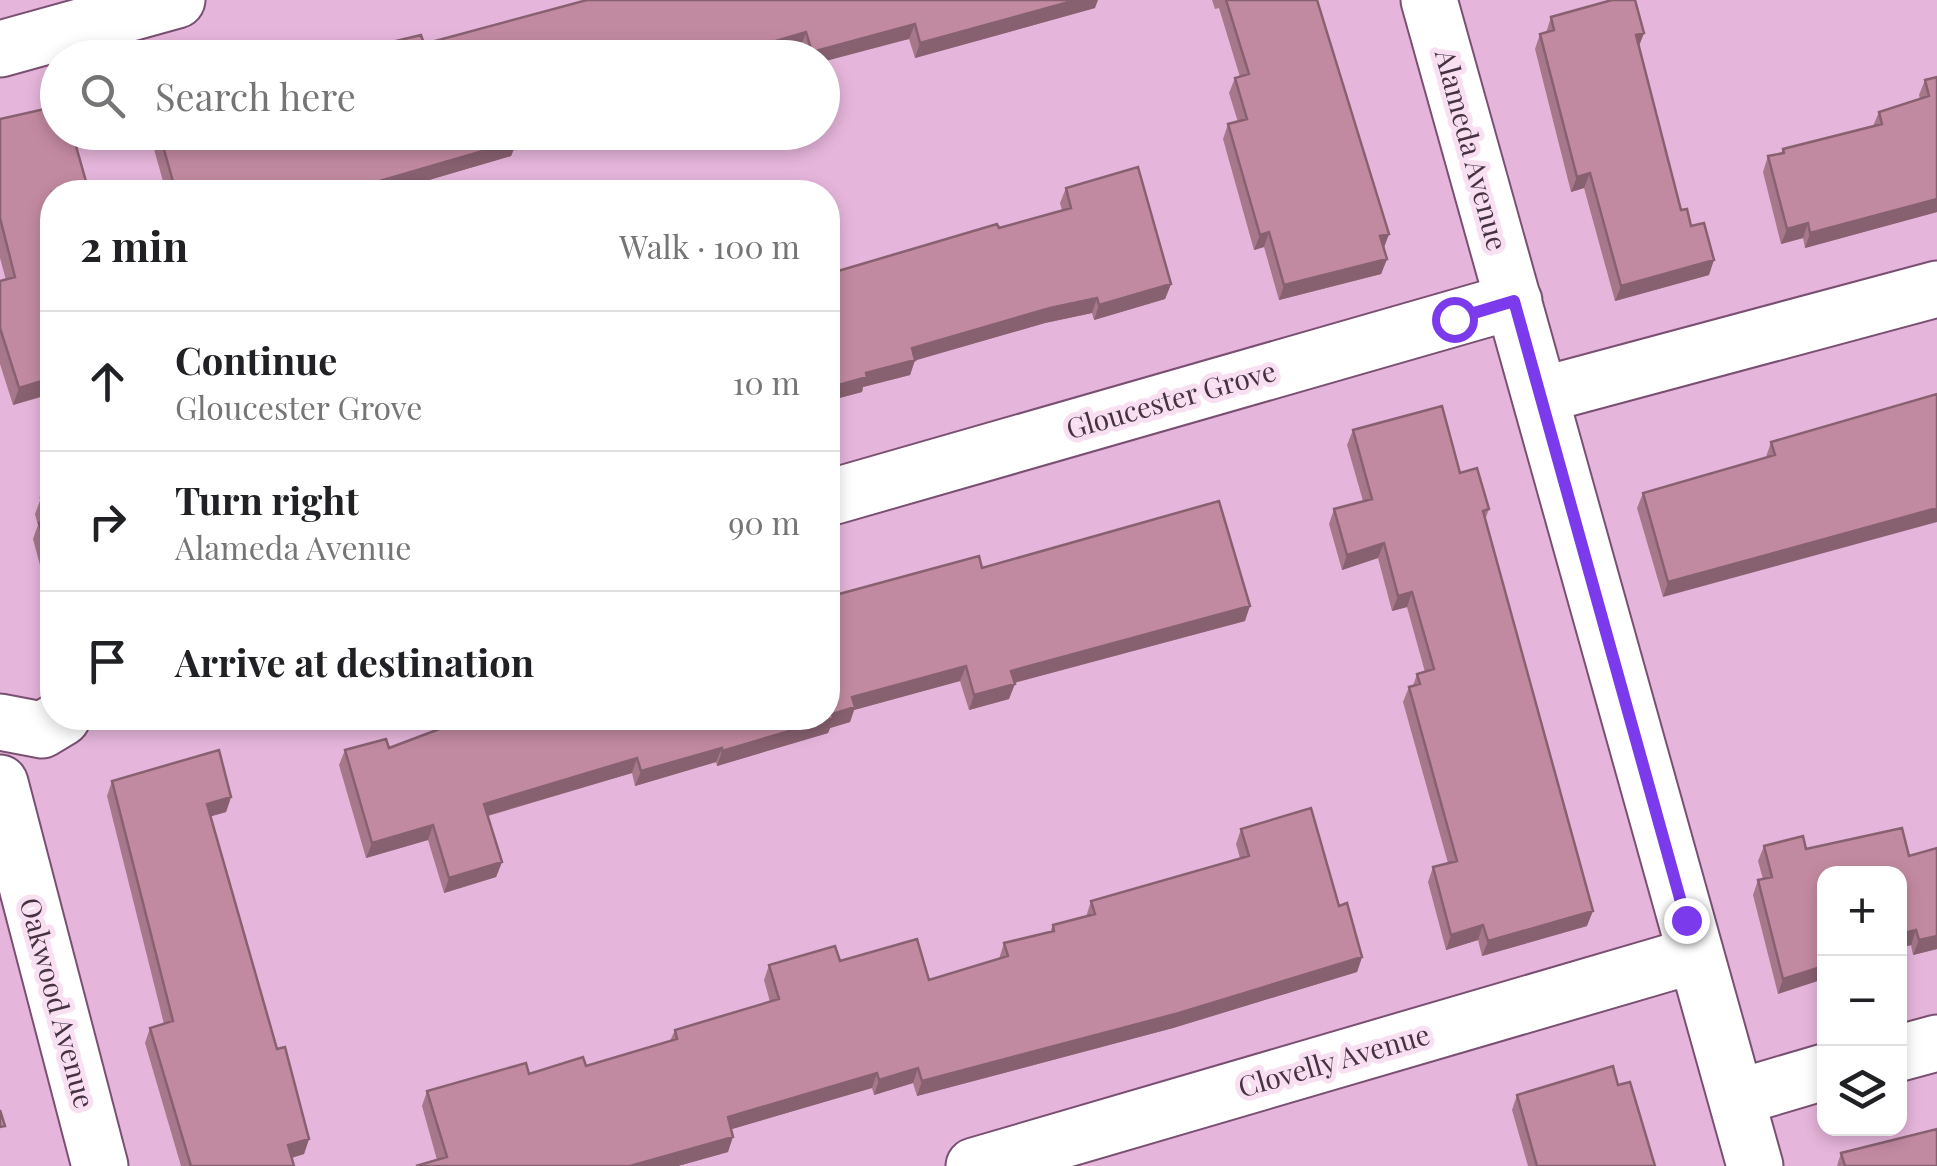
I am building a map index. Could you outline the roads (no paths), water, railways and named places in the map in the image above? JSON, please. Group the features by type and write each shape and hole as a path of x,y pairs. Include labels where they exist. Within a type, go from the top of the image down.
{"street":[{"path":"0,49 177,0"},
{"name":"Alameda Avenue","path":"1429,0 1755,1166"},
{"path":"1542,395 1937,288"},
{"name":"Gloucester Grove","path":"840,495 1514,301"},
{"path":"0,722 40,730"},
{"name":"Oakwood Avenue","path":"0,783 100,1166"},
{"name":"Clovelly Avenue","path":"974,1166 1694,955"},
{"path":"1907,1050 1937,1043"},
{"path":"1736,1098 1817,1074"}]}
